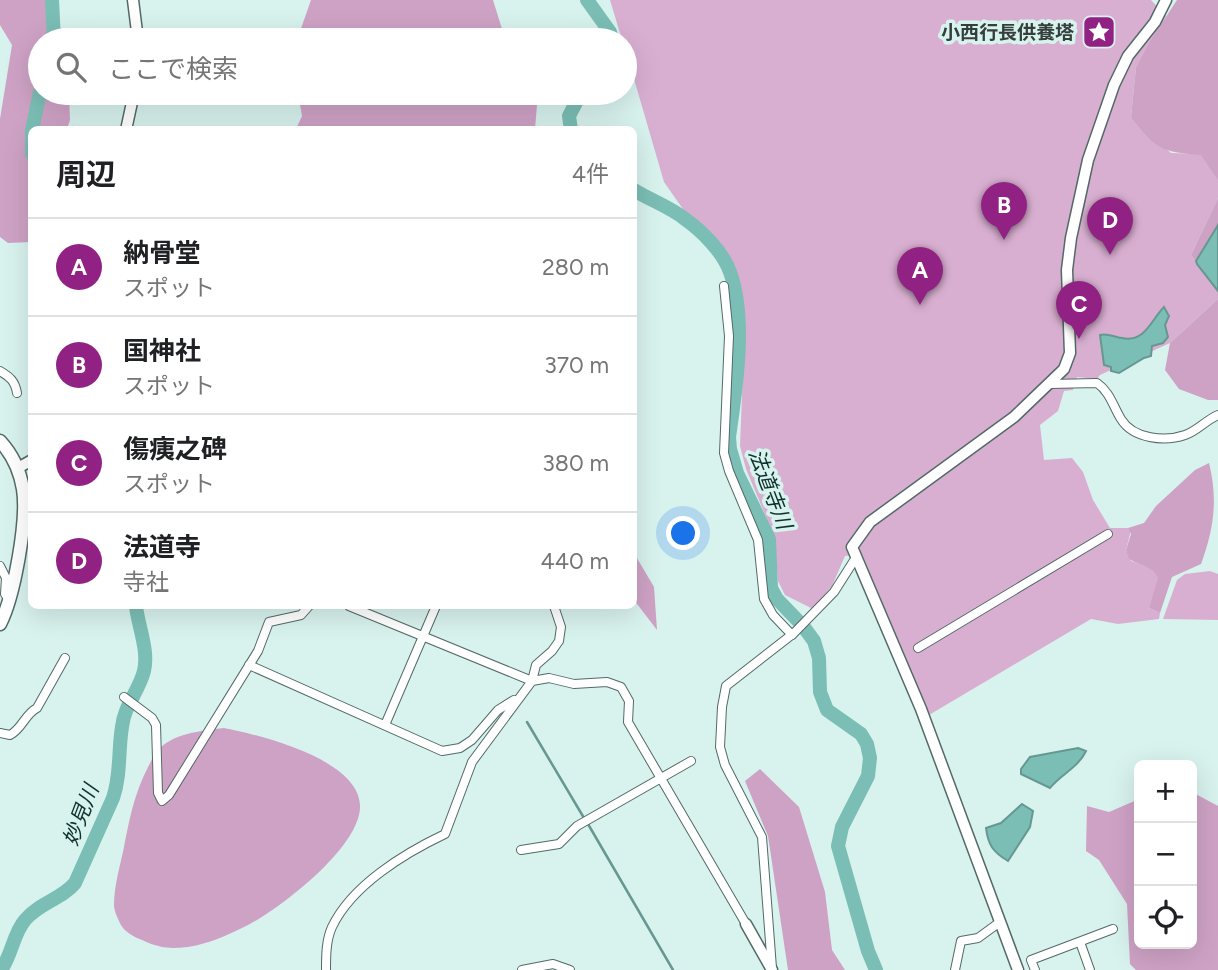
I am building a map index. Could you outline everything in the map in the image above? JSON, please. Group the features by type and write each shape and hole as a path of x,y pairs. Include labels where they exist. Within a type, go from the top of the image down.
{"main road":[{"path":"0,441 18,468 23,490 24,516 9,600 0,624"}],"street":[{"path":"133,0 136,28"},
{"path":"1018,970 921,709 852,547 870,522 1014,416 1064,369 1070,353 1067,270 1088,160 1123,65 1155,22 1166,0"},
{"path":"127,126 131,105"},
{"path":"724,286 729,336 724,453 758,540 764,599 773,615 793,634"},
{"path":"0,371 16,384 17,393"},
{"path":"1050,384 1097,383 1108,393 1124,424 1145,436 1158,438 1188,434 1218,415"},
{"path":"18,468 28,462"},
{"path":"918,648 1108,534"},
{"path":"772,969 762,837 725,765 720,747 726,686 793,634 834,592 855,558"},
{"path":"0,566 6,578 5,594 9,600"},
{"path":"124,697 152,718 156,725 158,793 162,801 169,795 258,652 269,622 301,615 306,609"},
{"path":"357,609 532,681 549,678 574,684 607,682 621,687 629,701 628,722 772,969"},
{"path":"385,725 435,609"},
{"path":"326,970 326,952 331,928 348,901 360,889 419,846 445,834 472,762 532,681 536,665 559,641 561,628 555,609"},
{"path":"0,733 10,735 21,727 43,699 65,658"},
{"path":"249,665 442,751 460,748 472,740 498,710 520,697"},
{"path":"521,850 559,844 577,826 691,761"},
{"path":"956,970 961,941 978,938 1000,922"},
{"path":"1035,970 1031,960 1113,929"},
{"path":"1080,942 1090,970"},
{"path":"523,970 553,964 570,970"}],"shaded area":[{"path":"0,0 56,0 60,28 28,28 28,105 69,105 70,120 68,126 28,126 28,242 8,243 0,237 0,119 12,45 0,25"},
{"path":"311,0 493,0 502,28 301,28"},
{"path":"610,0 1151,0 1166,16 1136,67 1131,117 1171,153 1201,154 1218,181 1218,198 1191,255 1218,291 1218,299 1170,343 1100,375 1097,379 1077,377 1073,390 1064,391 1058,411 1040,425 1044,460 1072,458 1083,472 1093,500 1110,528 1131,530 1126,550 1131,561 1151,569 1159,579 1149,608 1160,613 1159,619 1118,624 1091,619 929,715 860,554 845,556 832,586 813,609 785,595 778,581 774,536 746,469 740,446 744,343 740,289 719,250 685,212 664,182 637,89 637,28 618,28"},
{"path":"1177,0 1218,0 1218,181 1201,155 1160,147 1131,117 1136,67"},
{"path":"300,105 537,105 535,126 297,126 302,116"},
{"path":"1218,198 1218,291 1191,255"},
{"path":"1218,299 1218,400 1208,400 1179,389 1165,370 1170,343"},
{"path":"1209,463 1214,502 1212,526 1201,564 1172,577 1160,613 1149,608 1158,578 1149,568 1129,559 1126,550 1131,534 1128,528 1144,523 1156,506 1195,470"},
{"path":"637,558 654,587 657,630 637,604"},
{"path":"1210,571 1218,574 1218,620 1163,619 1177,580 1185,574"},
{"path":"224,728 282,743 326,762 355,789 360,805 357,820 349,837 321,870 304,886 257,920 197,945 175,948 154,945 125,930 114,907 118,876 136,797 154,755 163,746 187,734"},
{"path":"760,769 799,807 825,892 832,950 845,970 788,970 768,836 745,781"},
{"path":"1197,795 1218,806 1218,970 1136,970 1130,964 1127,904 1099,860 1086,851 1087,806 1109,812 1134,801 1134,949 1197,949"}],"water":[{"path":"1218,225 1218,291 1196,261"},
{"path":"1164,307 1169,316 1165,325 1168,337 1163,343 1152,346 1151,356 1119,373 1104,365 1100,335 1130,339 1136,337 1147,329"},
{"path":"1078,748 1086,751 1083,757 1050,788 1021,774 1021,769 1030,757"},
{"path":"1022,804 1033,811 1030,827 1008,861 992,848 986,828 1001,823"}],"waterway":[{"name":"妙見川","path":"52,0 53,28"},
{"name":"法道寺川","path":"587,0 607,28"},
{"name":"妙見川","path":"33,126 37,105"},
{"name":"法道寺川","path":"570,126 569,116 575,105"},
{"name":"法道寺川","path":"637,192 673,211 698,230 711,242 730,272 735,291 739,332 730,449 737,473 769,539 771,588 777,599 814,641 819,658 820,692 827,710 861,734 867,744 870,758 868,776 842,827 838,846 876,970"},
{"name":"妙見川","path":"1,970 25,920 75,883 113,798 123,719 142,678 145,663 137,609"},
{"path":"527,722 584,818"},
{"path":"588,824 673,970"}],"place":[{"name":"小西行長供養塔","path":"1099,32"},
{"name":"国神社","path":"1004,240"},
{"name":"法道寺","path":"1110,255"},
{"name":"納骨堂","path":"920,305"},
{"name":"傷痍之碑","path":"1079,339"}]}
